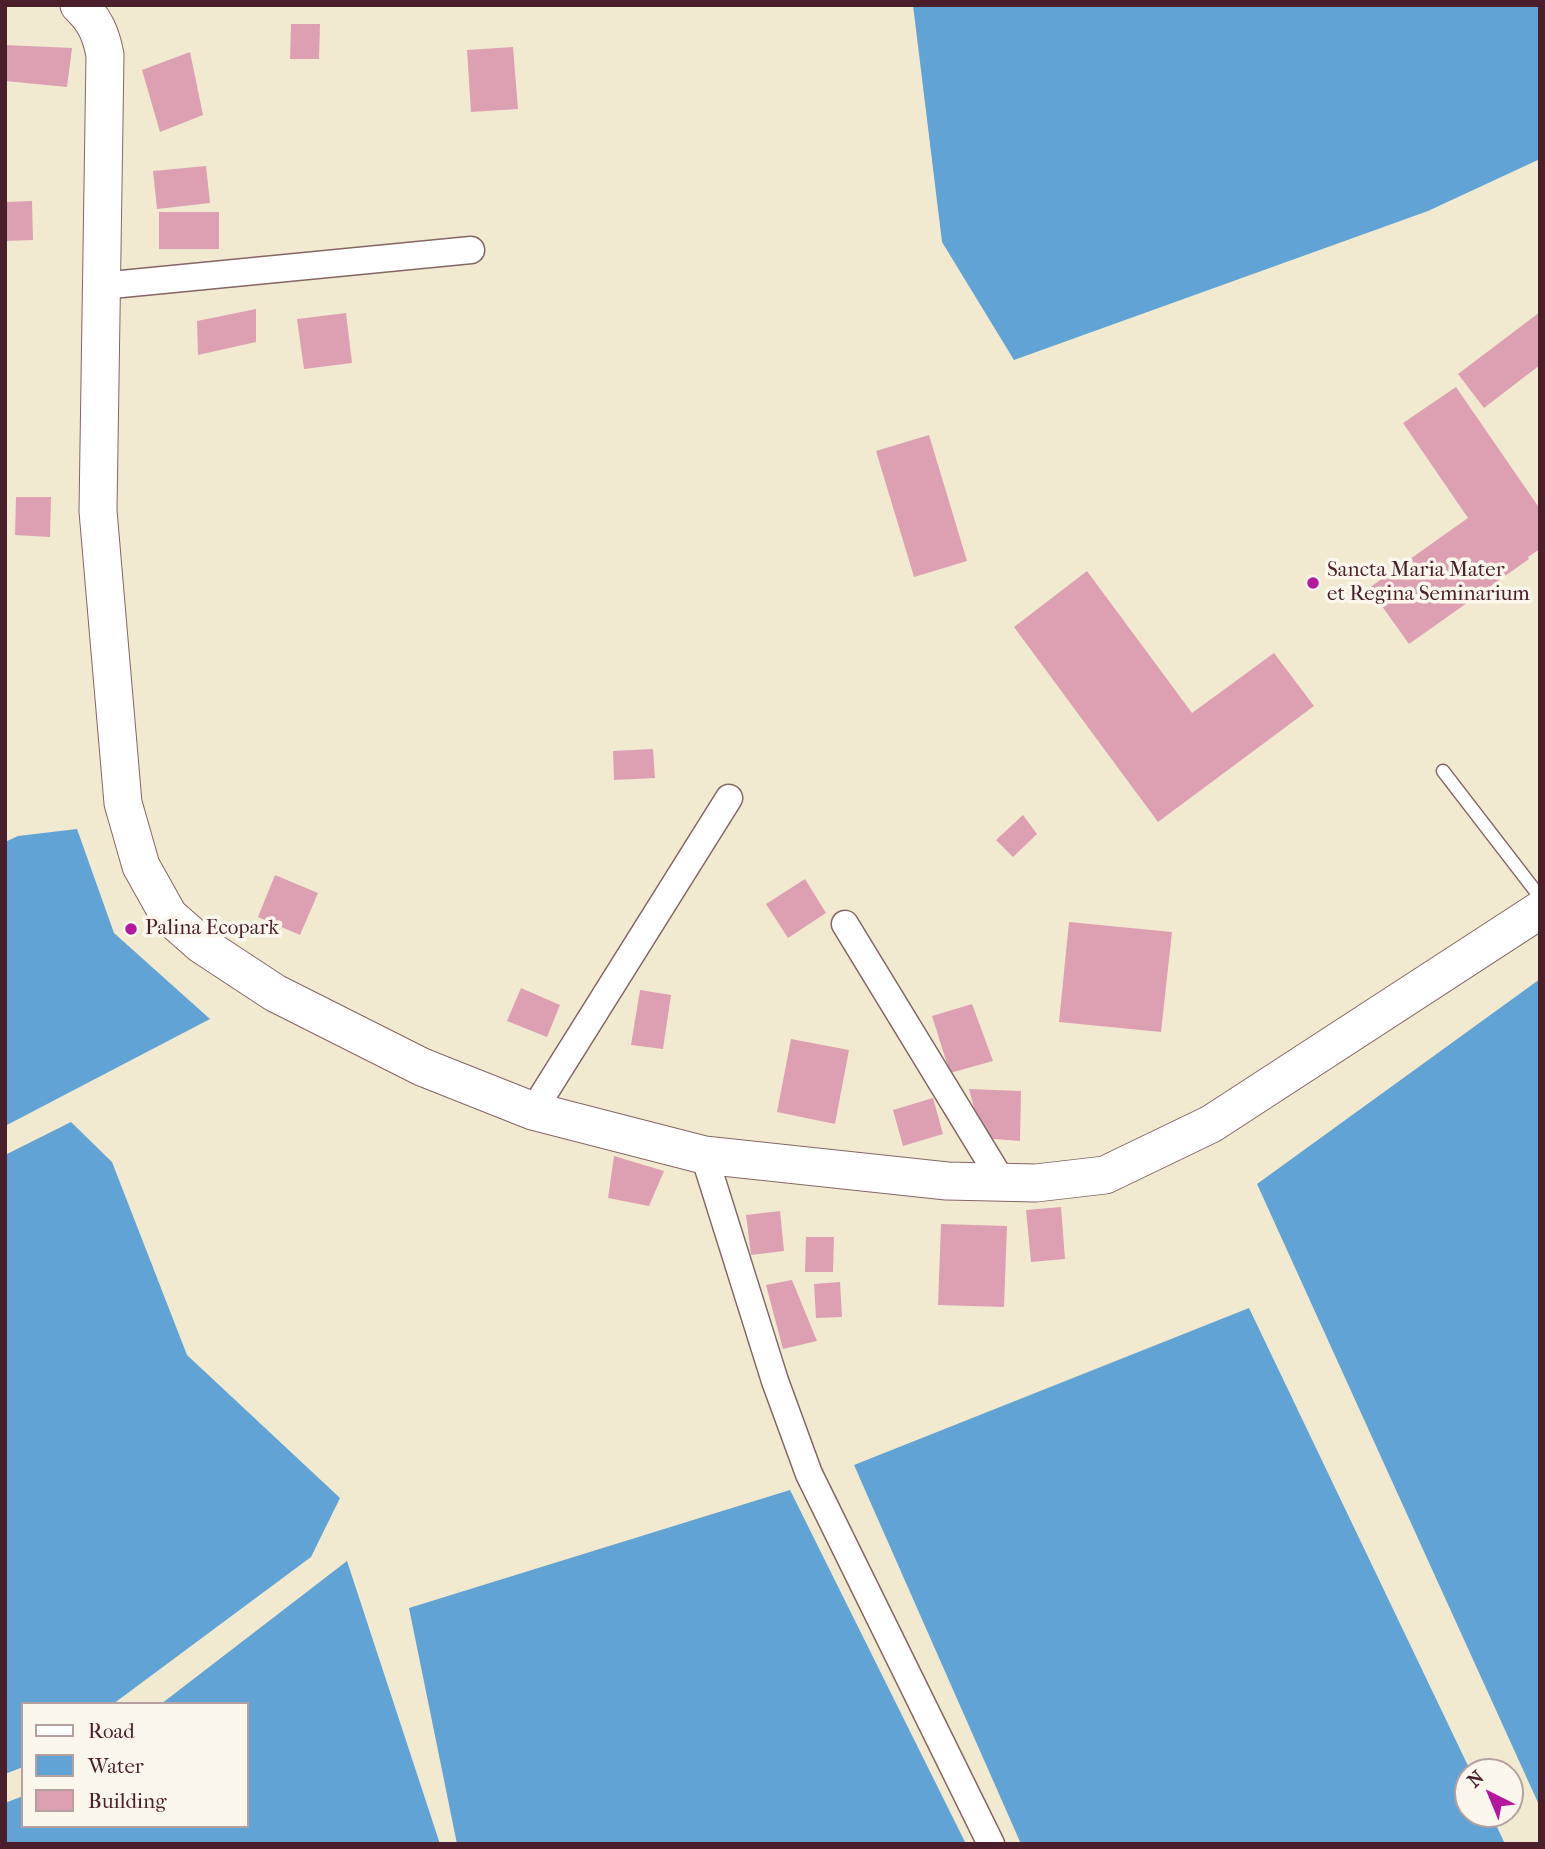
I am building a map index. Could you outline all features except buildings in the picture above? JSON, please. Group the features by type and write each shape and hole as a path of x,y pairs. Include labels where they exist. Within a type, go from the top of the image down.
{"street":[{"path":"79,5 92,17 101,36 105,55 98,511 123,803 141,866 169,916 202,945 275,993 422,1067 533,1111 704,1155 947,1181 1036,1183 1105,1175 1211,1124 1540,910"},
{"path":"101,286 471,250"},
{"path":"533,1111 729,798"},
{"path":"845,924 1003,1183"},
{"path":"704,1155 775,1381 809,1474 991,1844"}],"lane":[{"path":"1443,771 1540,897"}],"water":[{"path":"913,5 1540,5 1540,159 1428,211 1014,360 942,242"},
{"path":"77,829 114,933 210,1019 5,1126 5,842 18,836"},
{"path":"1540,979 1540,1807 1524,1772 1524,1758 1518,1758 1257,1184"},
{"path":"71,1122 112,1162 187,1355 340,1498 311,1557 116,1702 21,1702 21,1768 5,1774 5,1155"},
{"path":"1249,1308 1464,1758 1454,1758 1454,1828 1498,1828 1505,1844 1021,1844 854,1465"},
{"path":"790,1490 966,1844 457,1844 409,1608"},
{"path":"347,1561 440,1844 5,1844 5,1803 21,1797 21,1828 248,1828 248,1702 164,1702"}],"place":[{"name":"Sancta Maria Mater et Regina Seminarium","path":"1313,583"},
{"name":"Palina Ecopark","path":"131,929"}]}
